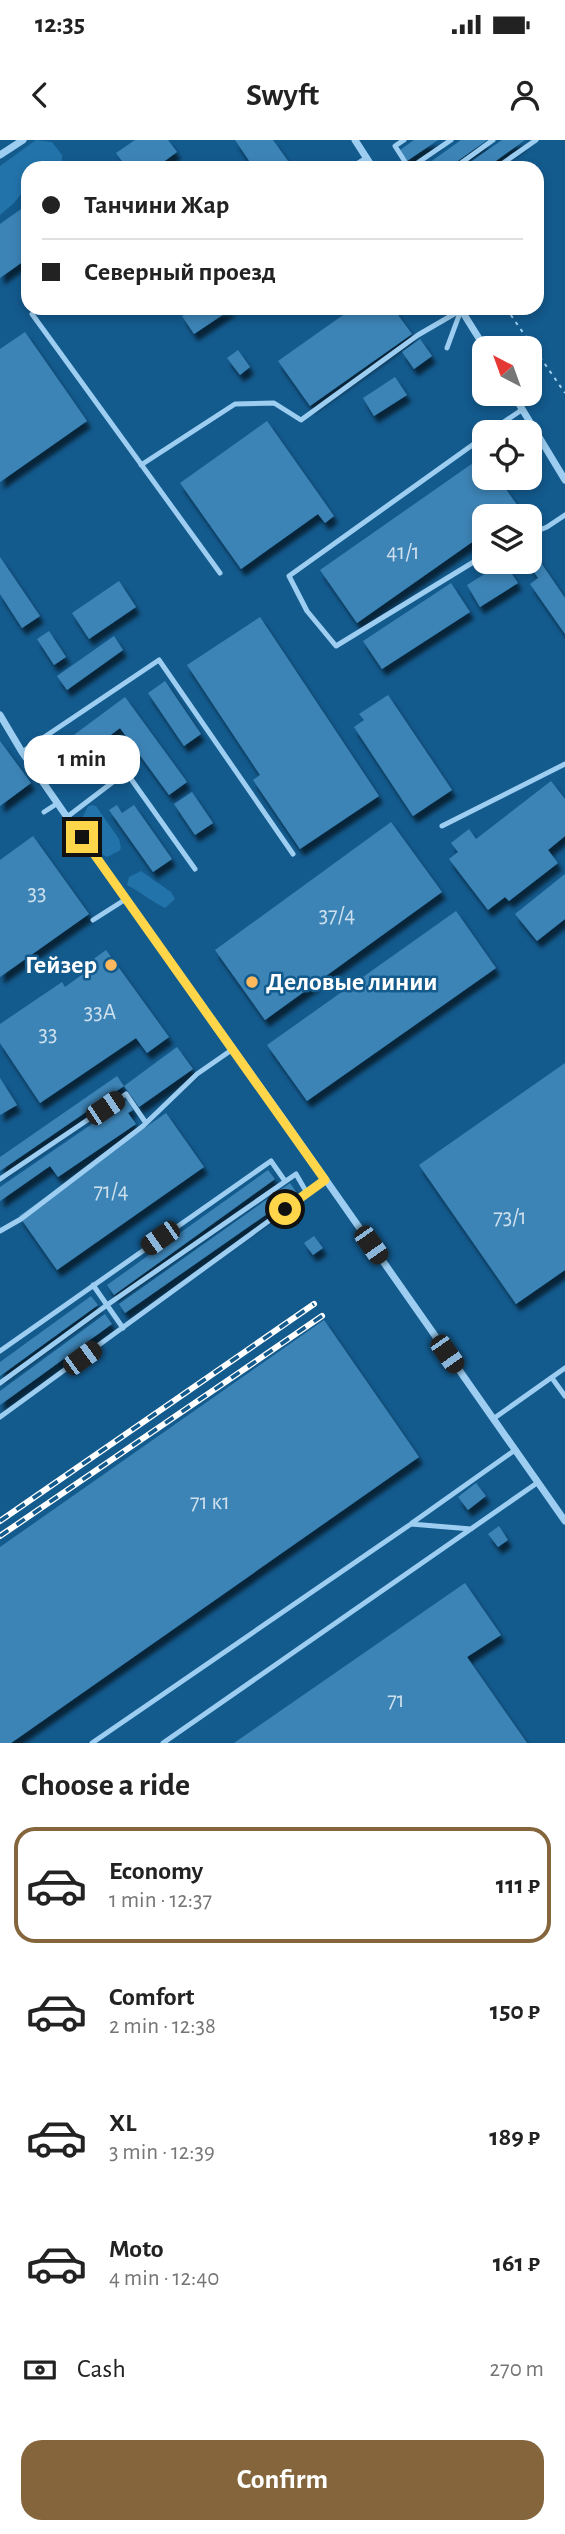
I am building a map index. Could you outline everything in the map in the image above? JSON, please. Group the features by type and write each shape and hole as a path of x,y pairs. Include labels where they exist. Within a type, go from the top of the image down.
{"street":[{"path":"0,155 23,140"},
{"path":"360,142 368,161"},
{"path":"465,315 478,336"},
{"path":"521,406 565,480"},
{"path":"0,715 67,817 565,1521"}],"lane":[{"path":"404,140 395,146 405,161"},
{"path":"420,161 451,140"},
{"path":"464,161 493,140"},
{"path":"506,161 536,140"},
{"path":"361,161 366,158"},
{"path":"33,315 220,573"},
{"path":"141,465 235,404 274,403 301,420 418,335 451,315"},
{"path":"447,348 459,315"},
{"path":"507,420 523,409"},
{"path":"472,445 289,576 307,611 336,646 472,563"},
{"path":"542,529 565,515"},
{"path":"22,752 159,660 293,854"},
{"path":"442,826 565,764"},
{"path":"67,817 126,772 195,869"},
{"path":"44,812 58,803"},
{"path":"93,920 126,899"},
{"path":"0,1231 21,1219 146,1123 197,1074 233,1049"},
{"path":"0,1179 126,1094 146,1123"},
{"path":"0,1351 271,1161 285,1181"},
{"path":"0,1383 296,1174 307,1193"},
{"path":"0,1417 325,1180"},
{"path":"93,1285 123,1328"},
{"path":"493,1419 565,1368"},
{"path":"552,1378 565,1396"},
{"path":"92,1743 515,1450"},
{"path":"163,1743 537,1483"},
{"path":"411,1524 471,1529"}],"path":[{"path":"511,315 565,393"}],"shaded area":[{"path":"36,140 52,142 62,155 62,161 21,161 21,194 0,215 0,166"},
{"path":"88,806 96,806 119,839 119,851 107,857 80,823"},
{"path":"141,871 171,892 175,899 165,908 127,885 129,877"}],"building":[{"path":"135,140 168,140 177,152 165,161 122,161 116,153"},
{"path":"235,140 273,140 288,161 249,161"},
{"path":"414,140 438,140 407,161 400,150"},
{"path":"461,140 487,140 458,161 432,161"},
{"path":"502,140 525,140 496,161 472,161"},
{"path":"21,209 21,263 0,278 0,224"},
{"path":"184,315 222,315 194,334"},
{"path":"343,315 398,315 412,334 310,406 278,361"},
{"path":"25,332 87,421 0,482 0,349"},
{"path":"420,339 432,356 414,369 402,352"},
{"path":"238,350 250,367 240,375 227,358"},
{"path":"395,377 407,395 374,416 363,398"},
{"path":"267,421 334,516 325,523 318,514 241,569 180,483"},
{"path":"472,464 472,490 507,490 516,504 472,504 472,542 357,623 320,570"},
{"path":"0,557 40,616 22,628 0,594"},
{"path":"542,564 565,598 565,634 530,584 538,578 535,574 542,574"},
{"path":"485,574 512,574 518,583 480,607 467,585"},
{"path":"119,581 136,607 89,639 72,613"},
{"path":"451,583 470,612 382,669 363,641"},
{"path":"260,617 379,796 300,849 253,780 260,775 187,665"},
{"path":"49,631 66,657 54,665 37,639"},
{"path":"114,636 123,650 67,690 57,676"},
{"path":"165,681 201,734 184,746 148,693"},
{"path":"388,695 452,790 413,816 354,727 364,720 359,714"},
{"path":"125,697 187,782 169,795 120,728 80,758 67,740"},
{"path":"0,741 31,783 0,806"},
{"path":"551,781 565,799 565,836 548,850 558,863 509,901 505,897 488,910 449,859 458,852 451,843 469,829 476,839"},
{"path":"192,792 213,823 195,835 174,804"},
{"path":"117,805 122,813 134,805 172,859 153,872 109,810"},
{"path":"391,822 442,892 265,1020 215,950"},
{"path":"33,836 89,914 0,977 0,860"},
{"path":"565,874 565,919 537,941 515,914"},
{"path":"456,911 496,968 307,1101 267,1045"},
{"path":"106,950 169,1037 147,1053 136,1038 40,1103 0,1043 0,1024 62,982 65,987 87,971 84,966"},
{"path":"177,1047 193,1069 139,1107 124,1086"},
{"path":"565,1063 565,1270 516,1304 419,1165"},
{"path":"117,1076 124,1086 0,1171 0,1157"},
{"path":"0,1078 17,1105 0,1115"},
{"path":"127,1100 133,1110 128,1113 136,1124 58,1177 50,1166 0,1201 0,1187"},
{"path":"166,1113 204,1167 57,1270 19,1216"},
{"path":"268,1170 275,1179 114,1295 107,1285"},
{"path":"290,1183 297,1193 125,1313 119,1304"},
{"path":"314,1236 323,1248 313,1255 304,1243"},
{"path":"91,1296 98,1305 0,1376 0,1362"},
{"path":"105,1314 112,1324 0,1405 0,1391"},
{"path":"324,1320 419,1457 11,1743 0,1743 0,1547"},
{"path":"476,1483 486,1496 468,1510 458,1497"},
{"path":"499,1526 508,1540 498,1547 488,1534"},
{"path":"465,1583 501,1635 467,1657 527,1743 234,1743"}],"railway":[{"path":"0,1521 314,1304"},
{"path":"0,1536 322,1316"}],"place":[{"name":"Гейзер","path":"111,965"},
{"name":"Деловые линии","path":"252,982"}],"route":[{"path":"82,837 325,1180 285,1209"}]}
